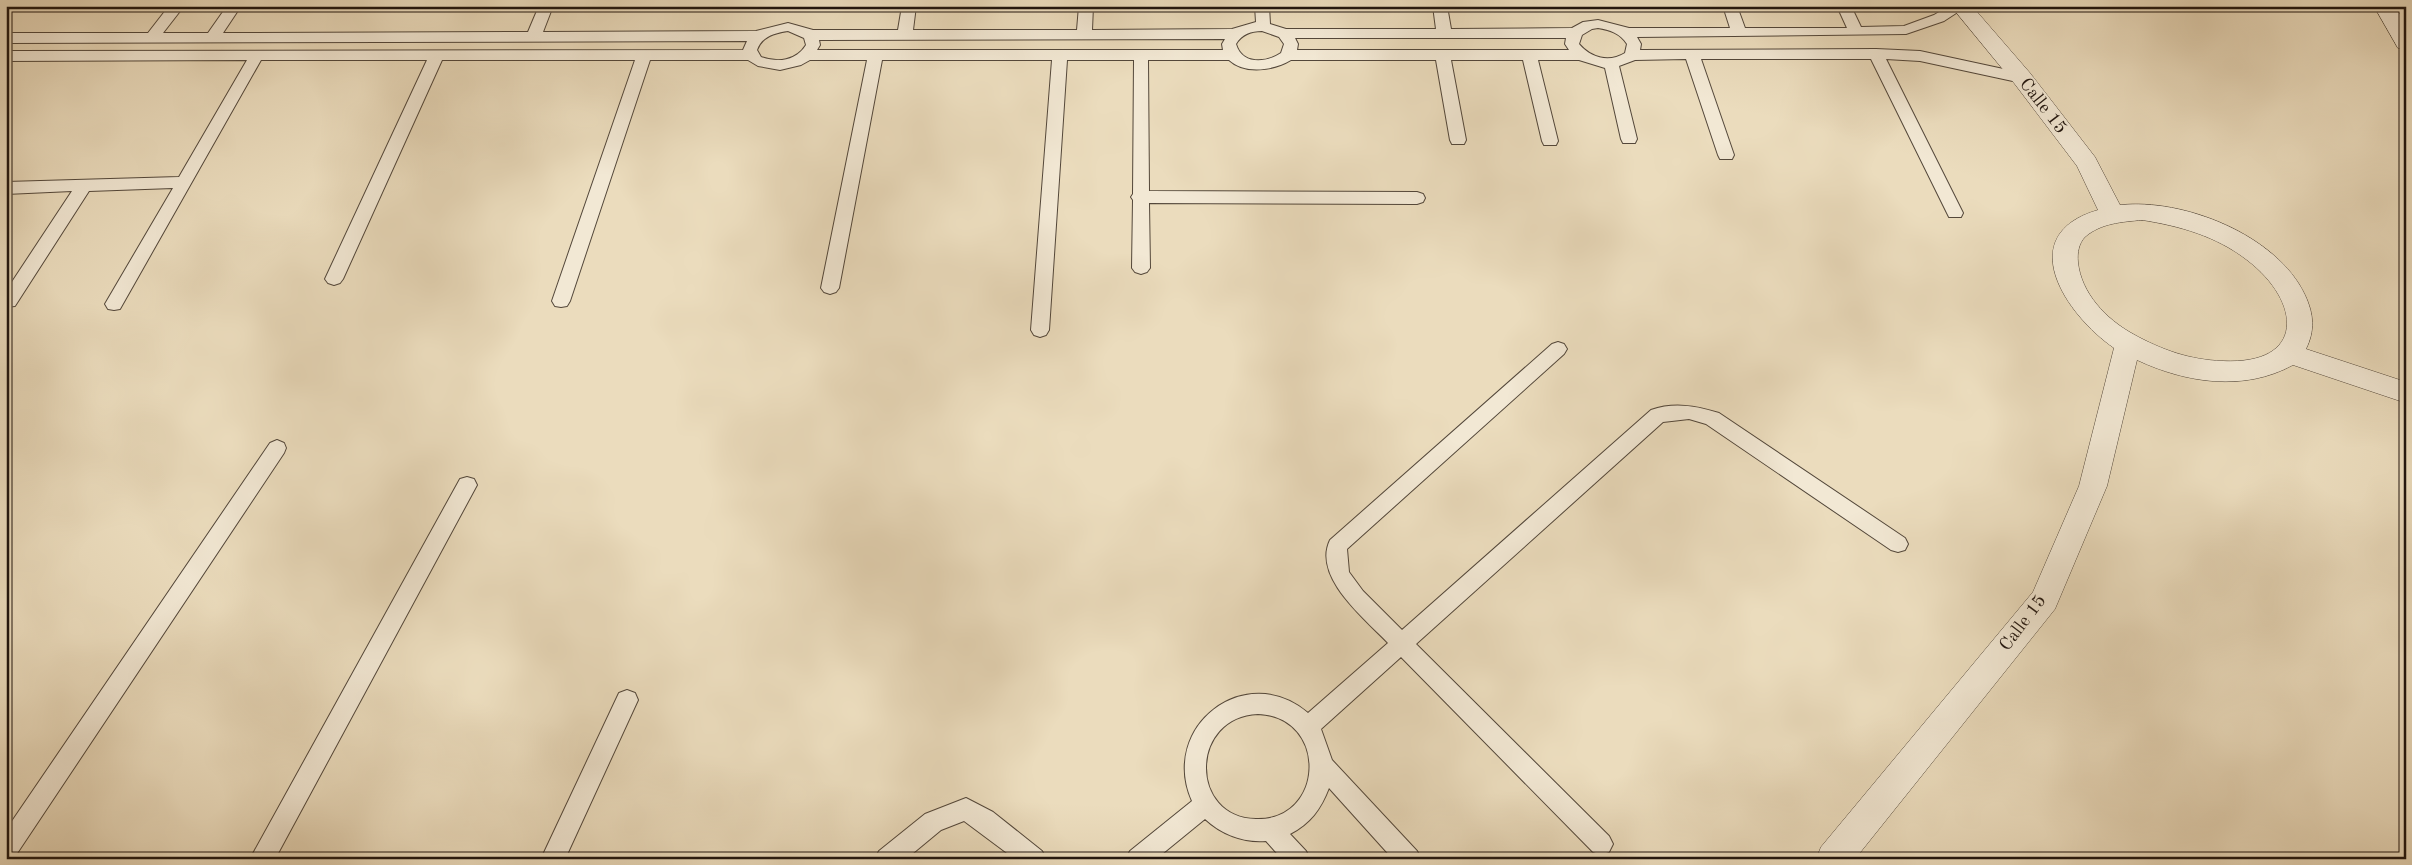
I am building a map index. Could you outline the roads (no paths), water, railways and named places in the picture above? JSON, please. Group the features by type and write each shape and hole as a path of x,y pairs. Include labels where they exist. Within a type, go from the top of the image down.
{"street":[{"name":"Calle 15","path":"1961,6 2022,78 2087,162 2112,214"},
{"path":"2384,6 2406,44"},
{"path":"2142,212 2176,217 2210,228 2242,244 2270,265 2290,288 2300,313 2300,335 2289,354 2267,367 2236,372 2200,370 2163,360 2128,343 2099,322 2078,299 2066,276 2064,254 2072,236 2088,222 2112,214 2142,212"},
{"name":"Calle 15","path":"1833,859 2044,600 2093,486 2128,343"},
{"path":"2289,354 2406,393"}],"lane":[{"path":"152,38 177,6"},
{"path":"214,37 234,6"},
{"path":"534,36 546,6"},
{"path":"905,35 909,6"},
{"path":"1084,34 1086,6"},
{"path":"1262,6 1263,26"},
{"path":"1440,6 1444,33"},
{"path":"1730,6 1739,32"},
{"path":"1844,6 1856,32"},
{"path":"1626,33 1906,30 1939,18 1961,6"},
{"path":"1632,54 1634,44 1626,33 1618,28 1598,24 1588,25 1575,33 1284,34 1263,26 1248,28 1235,34 811,35 805,31 788,27 768,31 751,45 752,55 756,60 771,66 791,64 807,55 1233,55 1247,63 1256,65 1274,63 1288,55 1581,55 1590,59 1611,63 1624,60 1632,54 1876,54 1920,56 2022,78"},
{"path":"1575,33 1572,44 1581,55"},
{"path":"1233,55 1229,44 1235,34"},
{"path":"1284,34 1291,44 1288,55"},
{"path":"807,55 813,45 811,35"},
{"path":"6,38 760,36"},
{"path":"1876,54 1955,213"},
{"path":"114,304 257,55"},
{"path":"334,279 437,55"},
{"path":"561,301 644,55"},
{"path":"6,56 752,55"},
{"path":"830,288 875,55"},
{"path":"1040,330 1060,55"},
{"path":"1141,55 1139,198 1141,268"},
{"path":"1443,55 1458,140"},
{"path":"1529,55 1550,141"},
{"path":"1692,55 1726,155"},
{"path":"1611,63 1629,139"},
{"path":"6,188 184,182"},
{"path":"9,301 84,186"},
{"path":"1139,198 1417,198"},
{"path":"1558,349 1337,546 1339,574 1356,597 1404,643 1601,844"},
{"path":"1308,727 1658,415 1689,412 1712,418 1898,544"},
{"path":"6,850 277,448"},
{"path":"262,859 468,485"},
{"path":"553,859 627,700"},
{"path":"1247,705 1270,706 1284,711 1308,727 1320,746 1324,767 1320,788 1309,807 1291,822 1269,828 1246,828 1224,820 1206,804 1195,785 1192,764 1197,743 1209,724 1227,712 1247,705"},
{"path":"1324,767 1409,859"},
{"path":"1152,855 1206,804"},
{"path":"887,859 933,822 966,809 985,820 1034,859"},
{"path":"1269,828 1298,859"}]}
